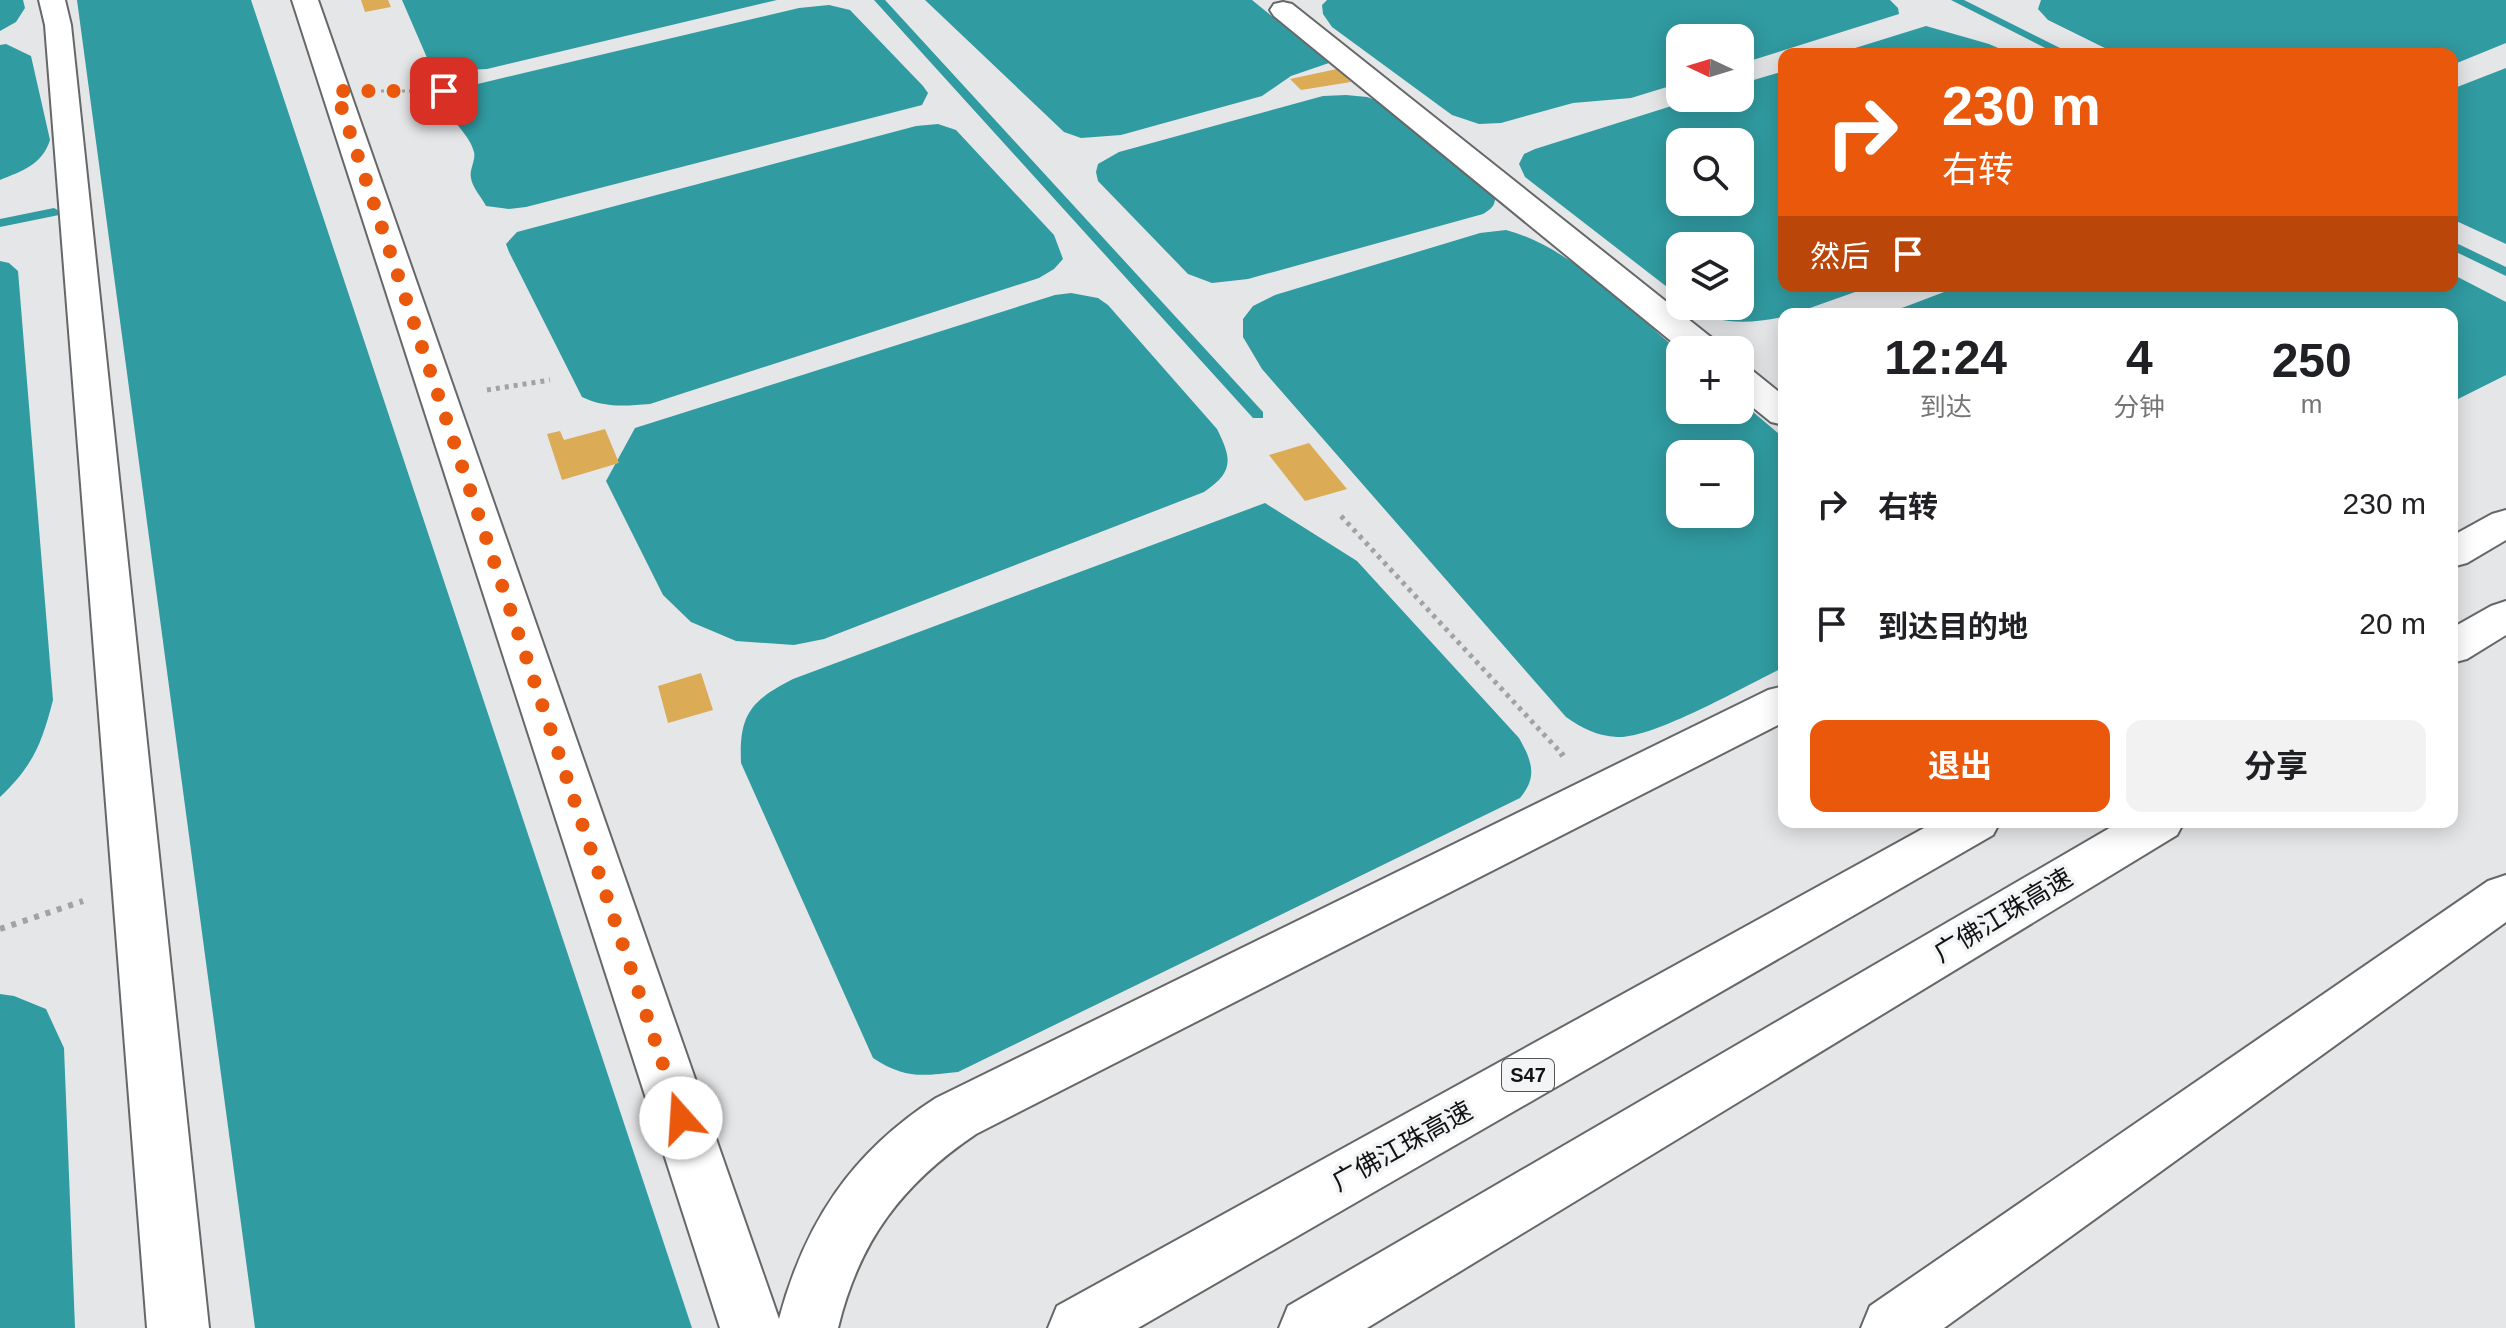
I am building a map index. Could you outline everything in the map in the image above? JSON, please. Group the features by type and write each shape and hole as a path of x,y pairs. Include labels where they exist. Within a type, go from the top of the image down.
{"main road":[{"path":"52,0 58,25 178,1328"},
{"path":"305,0 751,1328"},
{"path":"1283,10 1687,336"},
{"path":"1754,390 1778,409"},
{"path":"2458,550 2506,523"},
{"path":"2458,644 2506,616"},
{"path":"807,1328 834,1246 870,1191 912,1147 956,1116 1778,705"},
{"name":"广佛江珠高速","path":"1079,1328 1965,828"},
{"name":"广佛江珠高速","path":"1310,1328 2150,828"},
{"path":"1892,1328 2506,895"}],"path":[{"path":"336,91 444,91"},
{"path":"438,397 550,380"},
{"path":"1341,516 1599,795"},
{"path":"0,929 135,884"}],"water":[{"path":"0,0 23,0 25,8 16,22 0,31"},
{"path":"77,0 251,0 692,1328 255,1328"},
{"path":"402,0 777,0 487,69 444,71 431,67"},
{"path":"925,0 1252,0 1329,63 1291,76 1262,96 1121,135 1081,138 1064,132"},
{"path":"1327,0 1890,0 1898,8 1899,14 1791,48 1778,48 1778,52 1754,60 1754,24 1666,24 1666,87 1631,98 1573,103 1501,123 1479,124 1452,115 1332,27 1323,14 1322,5"},
{"path":"2041,0 2506,0 2506,43 2458,63 2458,48 2105,48 2048,20 2038,9"},
{"path":"829,5 850,10 923,86 928,93 922,105 526,207 509,209 486,206 473,185 474,152 450,111 455,96 465,87 799,8"},
{"path":"1926,26 1998,48 1855,48"},
{"path":"6,44 31,56 50,140 36,161 0,180 0,45"},
{"path":"2506,68 2506,244 2458,222 2458,87"},
{"path":"1778,73 1778,292 1855,292 1810,308 1778,308 1778,318 1748,322 1724,320 1754,320 1754,232 1666,232 1666,286 1525,177 1519,164 1524,154 1666,108 1666,112 1754,112 1754,80"},
{"path":"1323,96 1367,97 1387,104 1494,192 1492,208 1483,214 1248,279 1212,283 1188,274 1098,181 1098,164 1119,152"},
{"path":"938,124 956,130 1054,235 1063,259 1054,269 1039,278 650,404 607,405 582,397 509,252 506,244 517,232 916,126"},
{"path":"1506,230 1530,238 1576,265 1666,340 1666,424 1754,424 1754,413 1778,433 1778,670 1676,720 1633,735 1603,735 1566,717 1262,369 1243,337 1243,319 1253,306 1275,295 1480,233"},
{"path":"0,261 9,263 18,271 53,700 35,753 21,775 0,797"},
{"path":"2458,277 2506,302 2506,375 2458,399 2458,308 1902,308 1944,292 2458,292"},
{"path":"1071,293 1098,298 1108,305 1217,429 1226,449 1227,464 1214,485 1204,492 824,639 794,645 736,641 691,622 663,595 606,481 635,428 1055,295"},
{"path":"1265,503 1357,561 1519,738 1531,769 1526,790 1520,798 958,1072 904,1073 873,1058 741,763 742,733 750,711 766,695 793,679"},
{"path":"0,994 14,996 46,1009 64,1048 75,1328 0,1328"}],"building":[{"path":"361,0 388,0 391,7 365,12"},
{"path":"1337,69 1351,82 1301,90 1290,79"},
{"path":"605,429 619,463 562,480 547,434 560,431 564,440"},
{"path":"1309,443 1347,489 1305,501 1269,455"},
{"path":"701,673 713,710 668,723 658,686"}],"waterway":[{"path":"879,0 1258,415"},
{"path":"1956,0 2054,48"},
{"path":"0,223 54,212"},
{"path":"2458,248 2506,272"}],"route":[{"path":"444,91 336,91 681,1118"}]}
